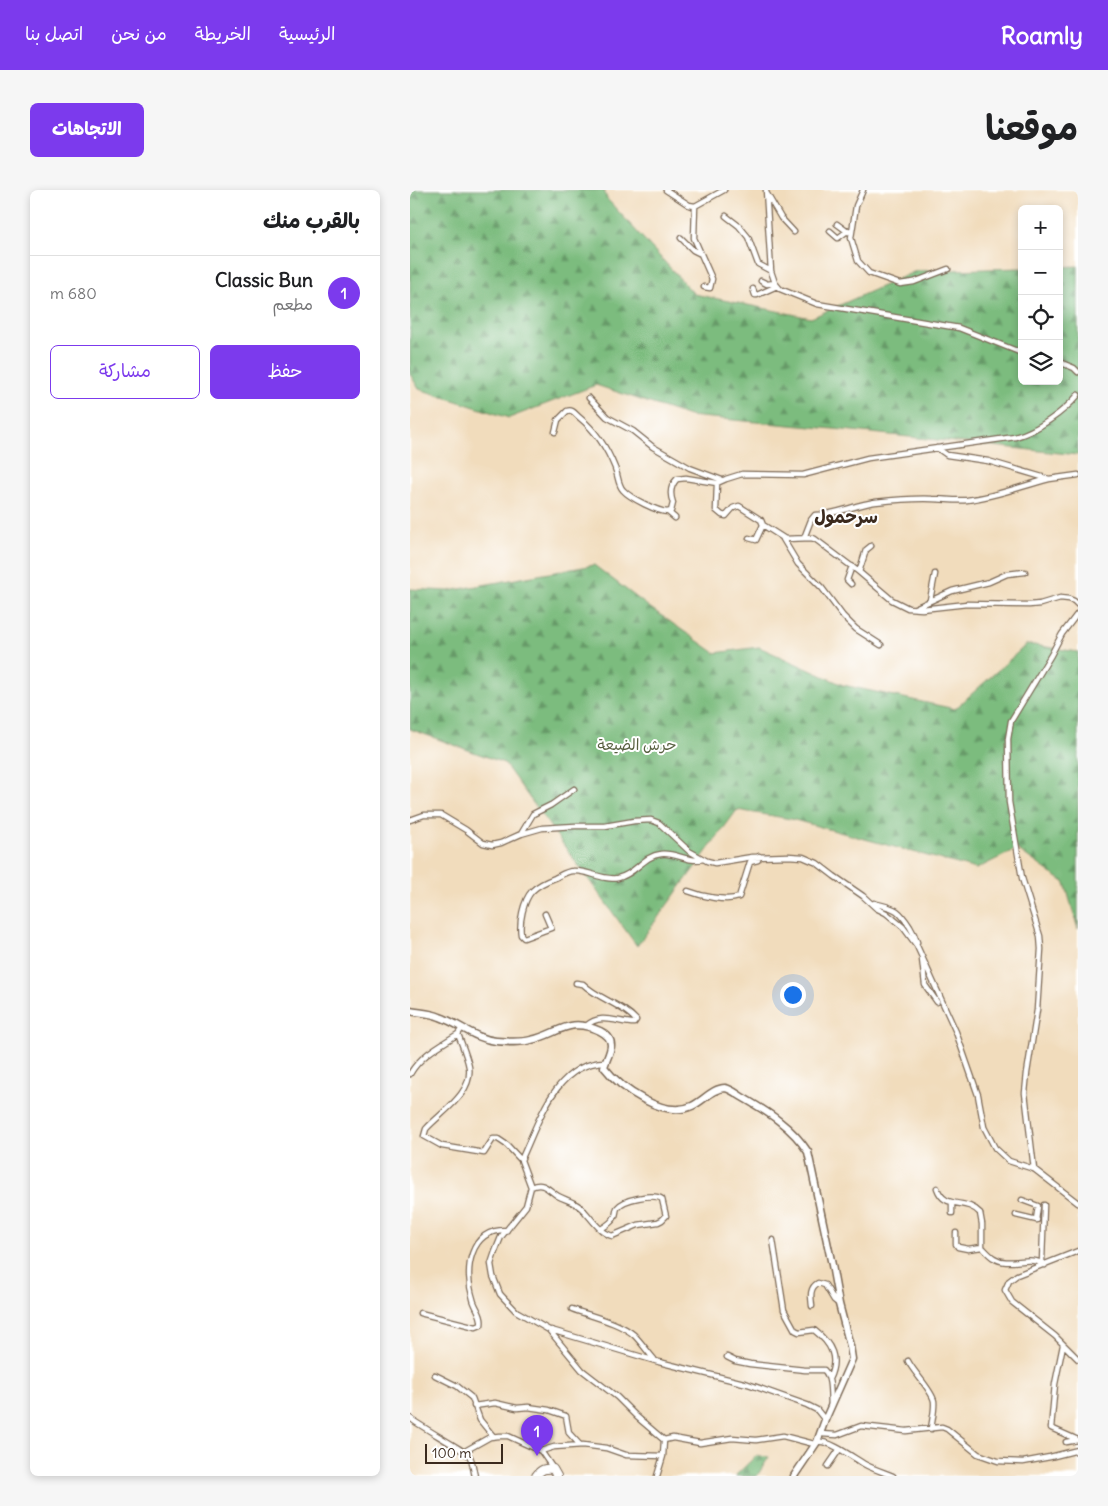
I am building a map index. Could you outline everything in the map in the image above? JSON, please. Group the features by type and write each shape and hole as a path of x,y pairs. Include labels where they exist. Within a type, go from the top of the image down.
{"main road":[{"path":"536,1476 547,1468 553,1469 557,1475"}],"street":[{"path":"666,190 689,205 694,206 724,190"},
{"path":"864,190 856,206 850,232 858,261 869,273 900,284 914,282 948,269"},
{"path":"766,192 780,218 794,232"},
{"path":"766,192 771,271 776,284 784,291 830,307 959,328 1018,351"},
{"path":"694,206 694,238 712,279 710,288 704,287"},
{"path":"726,216 739,226 748,237 758,264 771,271"},
{"path":"837,224 850,232"},
{"path":"830,231 838,238 850,232"},
{"path":"681,238 700,253"},
{"path":"761,281 767,284 776,284"},
{"path":"752,289 757,295 776,284"},
{"path":"1063,364 1074,368 1078,372"},
{"path":"668,512 671,511 673,503 670,498 672,487 677,479 686,478 720,482 742,474 802,475 868,458 1026,434 1044,424 1078,395"},
{"path":"588,398 607,417 633,430 653,447 720,482"},
{"path":"555,432 558,420 567,411 573,411 590,425 596,433 613,463 623,490 636,499 668,512 676,518"},
{"path":"937,448 947,455 988,461 1049,479"},
{"path":"804,538 815,515 830,515 836,511 858,505 921,498 976,499 1049,479 1078,475"},
{"path":"720,482 716,510 718,513 726,516 733,508 739,506 761,520 763,524 782,538 798,564 822,588 837,609 856,629 881,645"},
{"path":"749,538 756,540 763,524"},
{"path":"782,538 811,538 822,543 892,600 901,606 914,609 967,604 1040,604 1064,598 1074,601 1078,606"},
{"path":"859,572 866,550 871,546"},
{"path":"851,584 847,580 852,566"},
{"path":"914,609 930,600 966,586 989,582 1008,574 1025,572"},
{"path":"930,600 935,574"},
{"path":"1034,1169 1025,1093 1037,1010 1041,949 1040,936 1022,878 1014,837 1008,790 1008,732 1011,721 1051,656 1062,634 1078,613"},
{"path":"521,834 533,814 551,805 574,789"},
{"path":"410,820 424,815 441,815 483,843 492,846 542,828 556,826 605,826 651,820 658,822 679,843 703,859 715,863 759,856 795,856 817,863 898,923 917,946 956,1032 978,1095 982,1121 987,1136 995,1148 1009,1161 1034,1169 1078,1203"},
{"path":"545,914 551,928 529,937 524,938 521,935 522,916 532,892 541,884 564,874 577,871 611,879 620,878 631,873 653,855 667,854 697,861 703,859"},
{"path":"688,891 703,896 720,898 739,897 750,862 758,860 759,856"},
{"path":"871,902 901,913 915,936 917,946"},
{"path":"922,955 925,985 937,1002"},
{"path":"576,983 583,984 589,990 621,1008 636,1020 634,1023 628,1023 605,1018 586,1026"},
{"path":"410,1011 440,1016 487,1039 519,1042 538,1038 565,1026 586,1026 603,1032 610,1040 611,1047 604,1067 610,1076 662,1108 676,1110 686,1108 703,1100 716,1090 729,1089 782,1122 794,1134 808,1152 832,1265 838,1304 852,1359 825,1420 821,1434 794,1476"},
{"path":"410,1074 429,1053 458,1034 462,1028"},
{"path":"458,1034 469,1067 468,1078 459,1096 426,1129 424,1136 442,1146 484,1153 493,1139 498,1139 507,1144 521,1160 531,1187 526,1206 498,1244 492,1264 496,1285 506,1302 516,1311 550,1330 654,1360 748,1384 807,1405 816,1410 825,1420"},
{"path":"521,1160 547,1104 560,1084 578,1069 605,1062"},
{"path":"531,1187 543,1185 559,1197 575,1204 583,1210 600,1229 608,1235 615,1235 638,1225 662,1220 666,1216 662,1199 657,1196 646,1196 623,1204 618,1208 613,1221 600,1229"},
{"path":"937,1188 940,1196 947,1202 969,1205 980,1213 982,1247 994,1258 1001,1261 1043,1264"},
{"path":"1022,1200 1038,1206 1036,1220"},
{"path":"952,1203 952,1213"},
{"path":"1043,1264 1044,1205"},
{"path":"1016,1215 1043,1221"},
{"path":"420,1313 476,1327 481,1325 481,1317 471,1290 470,1258 483,1238 498,1230 507,1230"},
{"path":"956,1233 956,1244 958,1247 968,1249 982,1247"},
{"path":"773,1240 784,1310 795,1330 799,1332 814,1330 827,1345 834,1357 829,1379"},
{"path":"1078,1251 1017,1275 1009,1281 1005,1290 1012,1302 1055,1336 1078,1359"},
{"path":"812,1306 813,1288 818,1283 825,1285 829,1289 838,1304"},
{"path":"572,1309 615,1324 628,1331 640,1342 654,1360"},
{"path":"550,1330 582,1370 617,1397 664,1440 664,1456 657,1476"},
{"path":"1063,1345 1055,1384 1051,1428 1078,1440"},
{"path":"727,1357 750,1364 826,1371 829,1379 831,1407"},
{"path":"908,1361 914,1373 933,1399 931,1429"},
{"path":"434,1375 465,1392 472,1398 480,1420 493,1436"},
{"path":"474,1406 495,1403 517,1408 528,1407 559,1413 566,1416 569,1432 580,1445"},
{"path":"410,1418 430,1432 465,1451 470,1456 475,1476"},
{"path":"821,1434 833,1436 866,1426 906,1430 942,1427 978,1454 998,1461 1022,1462 1078,1450"},
{"path":"465,1451 493,1436 508,1436 541,1451 557,1475"},
{"path":"664,1440 673,1438 700,1443 732,1438 756,1440 784,1436 816,1443 822,1441 864,1464 893,1476"},
{"path":"1066,1442 1078,1440"},
{"path":"541,1451 554,1447 580,1445 606,1448 626,1455 664,1456"},
{"path":"828,1466 839,1450"}],"green space":[{"path":"410,190 604,190 607,199 694,294 811,318 916,271 1018,268 1018,385 1063,385 1063,267 1078,266 1078,455 834,429 689,416 596,385 509,418 419,389 410,374"},
{"name":"حرش الضيعة","path":"594,565 649,607 715,653 759,647 843,685 955,709 1027,644 1078,652 1078,929 1065,883 1017,849 976,869 791,819 737,810 637,946 504,763 410,729 410,589 449,591"},
{"path":"756,1456 769,1457 757,1476 735,1476"}],"place":[{"name":"Classic Bun","path":"537,1456"}],"district":[{"name":"سرحمول","path":"846,516"}]}
